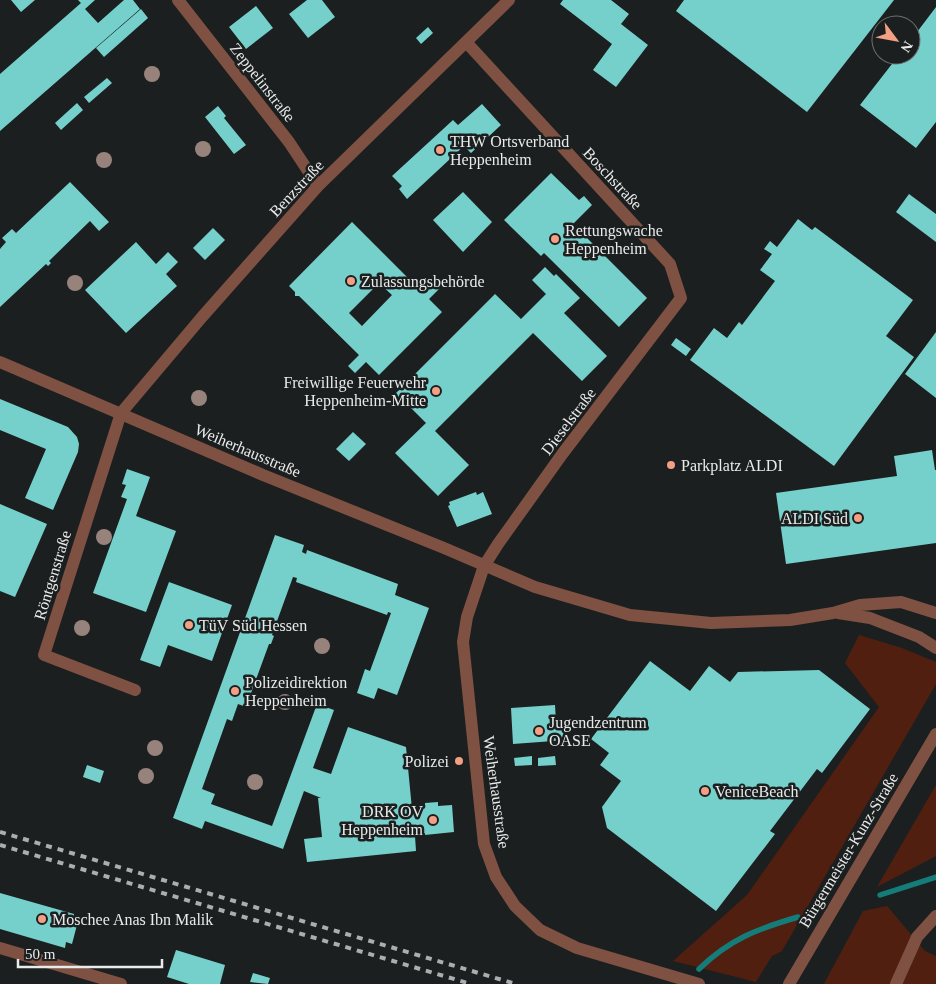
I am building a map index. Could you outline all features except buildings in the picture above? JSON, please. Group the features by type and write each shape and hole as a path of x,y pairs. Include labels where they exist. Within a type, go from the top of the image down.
{"street":[{"name":"Zeppelinstraße","path":"178,0 290,142 318,186"},
{"name":"Benzstraße","path":"121,413 202,317 318,186 467,43 509,0"},
{"name":"Boschstraße","path":"467,43 670,264 681,298"},
{"name":"Dieselstraße","path":"484,566 503,536 564,453 681,298"},
{"name":"Weiherhausstraße","path":"0,362 535,587 630,615 710,623 790,620 833,613 860,605 901,602 936,613"},
{"name":"Röntgenstraße","path":"121,413 44,655 135,690"},
{"name":"Weiherhausstraße","path":"484,566 466,617 463,642 484,844 496,877 515,906 540,930 577,948 698,984"},
{"name":"Weiherhausstraße","path":"833,613 870,618 918,637 936,648"},
{"name":"Bürgermeister-Kunz-Straße","path":"789,984 936,734"},
{"path":"896,984 917,938 936,916"},
{"path":"0,948 121,984"}],"shaded area":[{"path":"859,635 902,648 936,662 936,684 782,951 772,956 756,982 673,961 747,895 879,707 845,663"},
{"path":"936,785 936,856 877,887"},
{"path":"887,906 925,951 936,956 936,984 824,984 863,911"}],"waterway":[{"path":"880,895 936,877"},
{"path":"699,969 722,950 745,936 798,917"}],"railway":[{"path":"0,832 516,984"},
{"path":"0,845 471,984"}],"place":[{"name":"THW Ortsverband Heppenheim","path":"440,150"},
{"name":"Rettungswache Heppenheim","path":"555,239"},
{"name":"Zulassungsbehörde","path":"351,281"},
{"name":"Freiwillige Feuerwehr Heppenheim-Mitte","path":"436,391"},
{"name":"Parkplatz ALDI","path":"671,465"},
{"name":"ALDI Süd","path":"858,518"},
{"name":"TüV Süd Hessen","path":"189,625"},
{"name":"Polizeidirektion Heppenheim","path":"235,691"},
{"name":"Jugendzentrum OASE","path":"539,731"},
{"name":"Polizei","path":"459,761"},
{"name":"VeniceBeach","path":"705,791"},
{"name":"DRK OV Heppenheim","path":"433,820"},
{"name":"Moschee Anas Ibn Malik","path":"42,919"}]}
